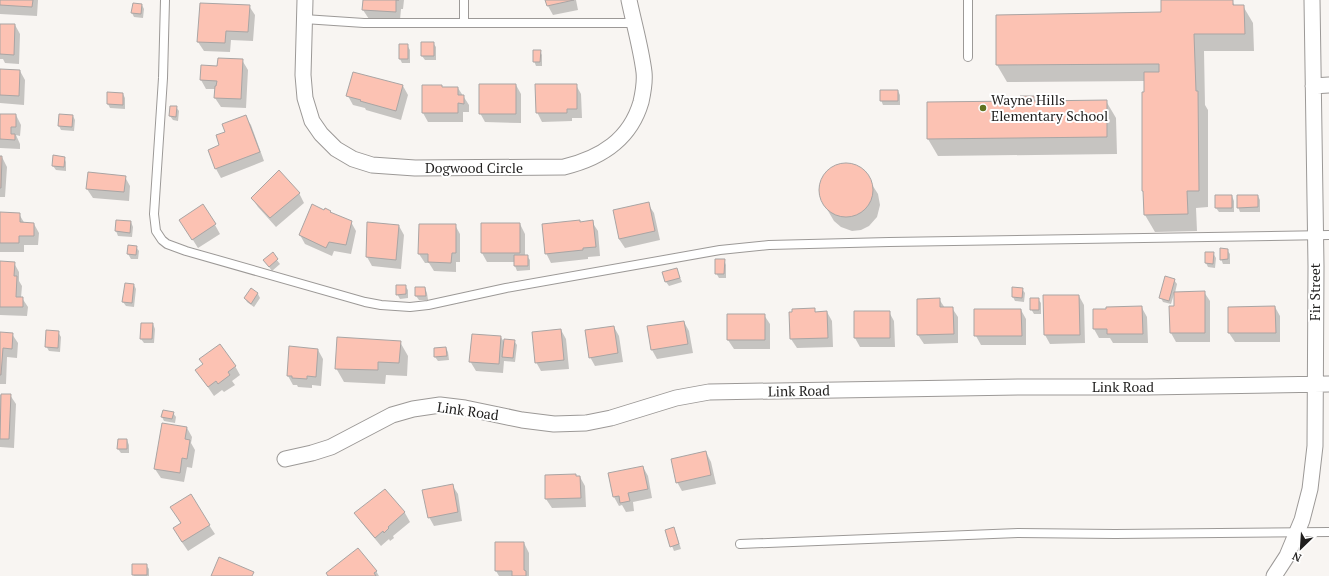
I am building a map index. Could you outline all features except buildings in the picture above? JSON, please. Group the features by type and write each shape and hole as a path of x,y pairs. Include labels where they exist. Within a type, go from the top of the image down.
{"street":[{"name":"Dogwood Circle","path":"305,0 303,74 305,98 312,121 321,134 336,149 353,159 372,165 415,168 564,167 581,163 604,152 620,139 631,126 637,115 643,94 644,72 629,0"},
{"name":"Fir Street","path":"1274,576 1287,556 1298,533 1310,488 1322,384 1316,266 1322,235 1313,86 1312,0"},
{"path":"1313,86 1329,85"},
{"name":"Link Road","path":"285,459 331,447 392,415 413,409 440,405 465,408 522,420 554,424 586,423 611,418 676,398 709,392 1322,384"}],"lane":[{"path":"165,0 163,78 154,214 156,231 162,240 166,244 186,251 243,268 380,305 410,307 428,305 506,288 712,251 769,245 1322,235"},
{"path":"464,0 464,23"},
{"path":"968,0 968,57"},
{"path":"304,19 364,23 634,22"},
{"path":"740,544 1018,533 1115,534 1329,532"}],"place":[{"name":"Wayne Hills Elementary School","path":"983,108"}]}
